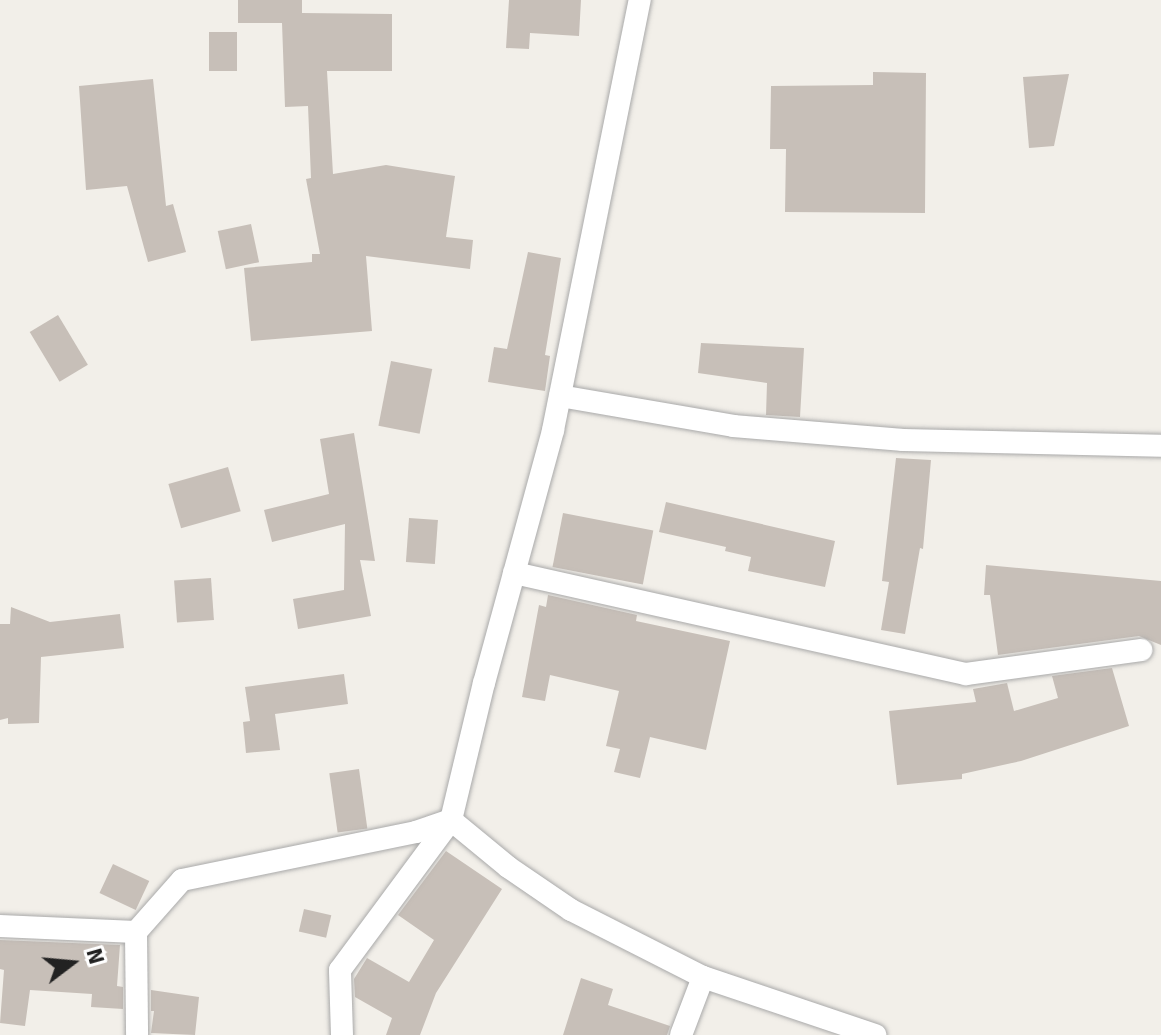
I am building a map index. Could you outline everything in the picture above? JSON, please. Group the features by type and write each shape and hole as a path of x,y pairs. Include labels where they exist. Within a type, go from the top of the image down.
{"street":[{"path":"342,1035 340,970 451,820 560,396 640,0"},
{"path":"560,396 764,429 903,440 1161,446"},
{"path":"514,573 966,674 1141,650"},
{"path":"137,1035 136,932 182,880 416,832 451,820"},
{"path":"451,820 508,867 571,910 703,977 875,1035"},
{"path":"0,926 136,932"},
{"path":"681,1035 703,977"}],"building":[{"path":"238,0 302,0 302,13 392,14 392,71 327,71 333,174 386,165 455,176 446,237 473,240 470,269 366,256 372,331 251,341 244,268 312,262 312,254 320,254 306,179 311,178 308,106 285,107 282,23 238,23"},
{"path":"509,0 581,0 579,36 530,33 529,49 506,48"},
{"path":"209,32 237,32 237,71 209,71"},
{"path":"873,72 926,73 925,213 785,212 786,149 770,149 771,86 873,85"},
{"path":"1069,74 1054,146 1029,148 1023,77"},
{"path":"153,79 166,206 173,204 186,252 148,262 127,186 86,190 79,86"},
{"path":"251,224 259,262 226,269 218,231"},
{"path":"528,252 561,258 545,355 550,356 545,391 488,382 494,347 507,349"},
{"path":"58,315 88,365 60,382 30,332"},
{"path":"701,343 804,348 800,417 766,415 767,383 698,373"},
{"path":"391,361 432,369 420,434 378,426"},
{"path":"354,433 375,561 360,560 371,616 298,629 293,599 344,590 345,524 272,542 264,510 329,494 320,439"},
{"path":"896,458 931,460 923,549 920,548 905,634 881,630 889,582 882,581"},
{"path":"228,467 241,511 181,528 168,484"},
{"path":"666,502 835,541 825,587 748,571 751,557 725,551 726,547 659,532"},
{"path":"563,513 653,531 643,585 553,567"},
{"path":"409,518 438,520 435,564 406,562"},
{"path":"986,565 1161,581 1161,645 1139,636 998,655 990,595 984,595"},
{"path":"211,578 214,620 177,622 174,581"},
{"path":"548,595 637,615 636,621 730,641 706,750 650,737 640,778 614,772 620,749 606,746 619,691 550,675 545,701 522,697 539,605 546,607"},
{"path":"11,607 50,622 120,614 124,648 41,657 39,723 8,724 8,718 0,720 0,624 10,624"},
{"path":"1112,668 1129,726 1021,761 962,774 962,779 897,785 889,711 976,702 973,689 1007,683 1014,711 1058,698 1052,676"},
{"path":"344,674 348,704 275,714 280,750 246,753 243,722 250,721 245,687"},
{"path":"359,769 367,828 338,833 329,773"},
{"path":"446,851 502,889 436,993 420,1035 386,1035 392,1018 355,997 354,979 367,958 409,982 434,940 398,915"},
{"path":"113,864 149,881 136,910 99,893"},
{"path":"304,909 331,915 326,938 299,931"},
{"path":"0,940 120,945 117,986 123,987 123,1009 91,1007 92,994 30,990 25,1026 0,1023 4,970 0,969"},
{"path":"581,978 613,989 608,1005 670,1026 667,1035 563,1035"},
{"path":"151,990 199,997 195,1035 151,1033 154,1011 151,1011"}]}
